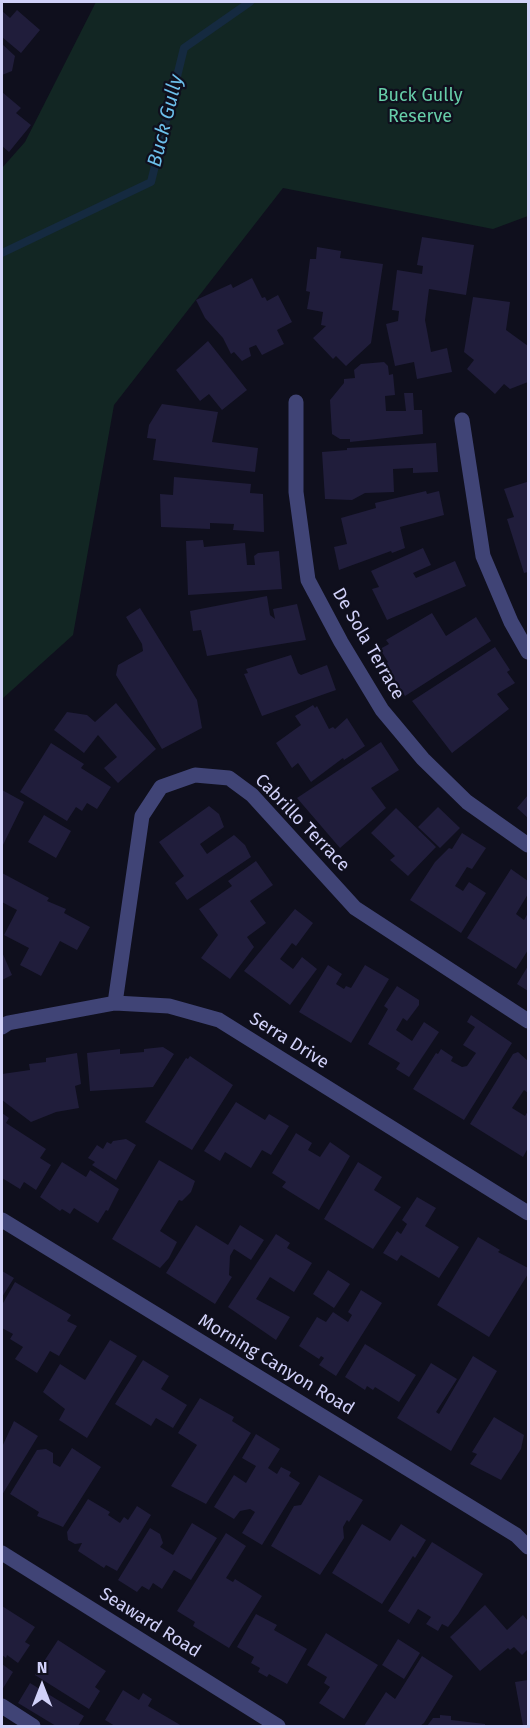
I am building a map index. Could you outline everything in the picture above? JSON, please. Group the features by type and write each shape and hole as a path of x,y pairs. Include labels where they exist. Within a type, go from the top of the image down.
{"street":[{"name":"De Sola Terrace","path":"296,402 296,492 308,579 382,710 416,750 466,802 528,845"},
{"path":"462,420 483,556 511,622 528,652"},
{"name":"Cabrillo Terrace","path":"115,1003 142,816 161,787 195,775 229,778 252,795 356,908 528,1021"},
{"name":"Serra Drive","path":"2,1027 8,1023 115,1003 169,1006 219,1020 528,1213"},
{"name":"Morning Canyon Road","path":"2,1220 516,1535 528,1547"},
{"name":"Seaward Road","path":"2,1553 278,1726"},
{"path":"2,1706 33,1726"}],"green space":[{"name":"Buck Gully Reserve","path":"96,2 528,2 528,216 493,229 283,188 114,405 73,635 2,699 2,168 25,142"}],"building":[{"path":"17,10 40,30 21,53 2,37 2,11 10,18"},
{"path":"2,44 15,56 12,71 2,75"},
{"path":"2,92 21,108 16,113 31,125 9,152 2,146"},
{"path":"422,237 474,245 466,295 429,289 425,320 431,352 447,348 452,372 417,379 414,362 395,366 386,324 398,321 399,311 392,310 397,270 422,274 423,266 417,265"},
{"path":"317,247 341,251 340,258 383,264 371,343 346,366 336,356 333,359 313,338 326,326 321,325 323,312 307,309 310,292 306,291 310,259 316,259"},
{"path":"252,278 262,298 265,297 267,301 278,295 292,322 277,330 284,344 262,355 256,345 249,348 251,356 242,361 234,352 231,354 223,338 205,318 196,300 231,284 233,288"},
{"path":"473,297 510,302 506,330 528,346 528,382 510,389 504,384 495,394 467,369 474,360 464,352"},
{"path":"208,341 247,390 222,410 209,394 200,401 176,370"},
{"path":"384,362 388,366 389,375 393,374 395,395 385,396 386,411 406,411 404,393 413,393 414,410 422,410 423,434 350,442 350,439 340,439 332,434 330,400 344,383 344,379 355,378 354,370 361,364"},
{"path":"162,404 218,412 212,442 258,448 255,472 153,460 156,439 147,438 149,425"},
{"path":"436,443 438,472 413,473 413,468 393,469 394,492 365,493 352,500 325,499 322,452 347,450 347,448"},
{"path":"174,477 251,484 250,493 263,494 264,532 233,530 234,524 210,523 210,529 161,527 160,494 173,495"},
{"path":"527,482 528,572 524,573 507,519 514,517 504,489"},
{"path":"426,491 427,494 439,491 444,515 400,527 405,548 339,570 334,547 347,544 341,518 376,508 375,503"},
{"path":"203,540 204,547 245,543 247,565 255,565 254,556 258,553 279,551 282,589 188,595 186,541"},
{"path":"423,548 431,565 413,573 416,578 455,561 466,586 387,620 372,589 379,587 371,571"},
{"path":"267,596 270,615 275,619 273,609 297,604 306,640 207,656 201,630 193,631 190,611"},
{"path":"140,608 197,700 202,728 162,749 116,675 118,665 143,651 142,644 126,617"},
{"path":"432,613 446,636 476,617 491,641 405,696 385,664 388,662 380,649 389,644 386,640"},
{"path":"495,647 510,670 507,672 515,683 497,694 509,709 452,753 412,701"},
{"path":"291,655 301,675 327,665 336,690 262,716 244,674 248,673 246,669"},
{"path":"116,703 156,749 118,783 104,768 117,757 98,735 84,753 54,730 67,712 87,715 95,722"},
{"path":"313,705 315,708 317,706 329,729 333,727 335,729 347,718 365,746 344,760 343,758 311,782 298,763 292,768 276,743 301,725 295,716"},
{"path":"381,742 399,770 371,788 386,808 340,848 297,798"},
{"path":"51,743 84,764 81,768 111,787 97,809 87,803 82,811 76,807 67,821 20,792"},
{"path":"2,790 24,802 2,847"},
{"path":"528,795 528,818 517,808"},
{"path":"209,806 219,814 224,827 200,844 207,854 234,835 245,845 251,857 187,900 175,883 184,876 159,842"},
{"path":"438,807 460,828 440,848 418,827"},
{"path":"396,808 436,847 408,876 390,860 395,856 371,833"},
{"path":"44,815 71,831 56,858 28,842"},
{"path":"462,833 486,848 472,869 467,867 455,886 463,891 469,882 486,893 461,933 410,900 435,862 449,848 452,849"},
{"path":"256,861 273,885 250,901 266,923 247,937 254,947 230,979 201,958 218,935 199,909 232,886 228,881"},
{"path":"511,869 528,881 528,894 516,914 524,920 528,913 528,950 516,969 467,938"},
{"path":"2,873 49,898 47,901 66,909 64,913 90,927 77,950 60,941 41,976 20,965 29,948 4,935 17,910 2,902"},
{"path":"295,909 313,923 296,946 292,943 280,959 293,969 302,957 317,969 290,1005 244,971"},
{"path":"2,952 12,975 2,980"},
{"path":"328,965 342,974 336,984 344,989 346,986 351,988 365,965 389,979 351,1043 299,1012"},
{"path":"528,966 528,991 517,984"},
{"path":"397,986 419,1000 419,1005 407,1021 403,1018 396,1030 412,1041 424,1022 439,1032 409,1077 396,1069 400,1063 368,1044 388,1009 384,1006"},
{"path":"471,1015 512,1043 464,1120 413,1089 436,1053 438,1054 441,1049 453,1057 451,1061 462,1067 467,1066 476,1053 463,1045 475,1027 467,1022"},
{"path":"163,1047 174,1054 153,1087 90,1091 87,1053 120,1049 120,1054 144,1052 144,1049"},
{"path":"518,1052 528,1061 528,1093 524,1090 512,1108 525,1116 528,1111 528,1148 523,1157 470,1124 513,1054"},
{"path":"77,1053 81,1084 75,1086 79,1108 56,1112 31,1122 2,1100 2,1074 30,1070 29,1064 46,1062 46,1058"},
{"path":"190,1056 233,1085 192,1150 145,1122 186,1058"},
{"path":"236,1102 265,1120 269,1114 289,1126 271,1155 262,1150 251,1168 225,1152 220,1161 204,1151"},
{"path":"2,1113 9,1118 6,1123 46,1149 40,1158 51,1165 36,1190 24,1182 20,1189 2,1178"},
{"path":"296,1133 312,1143 308,1150 320,1157 330,1142 350,1156 319,1210 282,1187 286,1182 272,1173"},
{"path":"126,1139 136,1145 116,1180 92,1165 95,1162 88,1158 97,1145 103,1149 107,1142 111,1144 113,1141"},
{"path":"159,1160 195,1181 191,1192 182,1201 179,1200 160,1231 177,1242 169,1258 160,1268 112,1239"},
{"path":"62,1162 86,1177 90,1170 119,1189 108,1211 106,1210 98,1223 74,1208 70,1214 62,1209 60,1211 40,1197"},
{"path":"358,1162 382,1177 374,1190 401,1207 373,1249 324,1219"},
{"path":"417,1197 436,1208 425,1226 459,1247 439,1278 401,1255 397,1261 383,1253 397,1231 401,1234 407,1224 402,1220"},
{"path":"196,1225 228,1245 240,1225 264,1240 251,1260 234,1249 230,1256 229,1275 232,1277 215,1304 166,1273"},
{"path":"276,1234 290,1243 287,1248 312,1263 294,1292 270,1277 256,1299 290,1317 276,1340 228,1307"},
{"path":"478,1237 500,1250 498,1252 528,1268 528,1274 489,1337 437,1305"},
{"path":"328,1270 350,1284 334,1308 313,1294"},
{"path":"2,1271 14,1278 2,1297"},
{"path":"15,1282 71,1315 67,1321 77,1326 59,1356 50,1351 37,1373 15,1359 23,1347 10,1339 13,1334 2,1328 2,1305"},
{"path":"361,1290 382,1303 336,1376 319,1365 324,1358 321,1356 319,1359 299,1346 317,1317 326,1322 333,1312 348,1322 352,1315 348,1312"},
{"path":"110,1340 137,1356 87,1438 59,1420 65,1409 43,1392 60,1364 85,1380"},
{"path":"365,1344 416,1375 399,1402 375,1387 373,1390 367,1386 365,1390 345,1377"},
{"path":"473,1356 497,1371 451,1451 397,1418 431,1363 457,1379 436,1412 439,1414"},
{"path":"143,1360 169,1376 161,1389 187,1405 173,1428 156,1418 151,1426 115,1404"},
{"path":"200,1398 234,1417 232,1421 251,1433 206,1504 171,1486 197,1445 178,1433"},
{"path":"494,1417 524,1435 521,1449 501,1480 470,1464 477,1454 472,1452"},
{"path":"14,1421 38,1436 2,1495 2,1447"},
{"path":"256,1434 280,1449 268,1468 277,1474 281,1467 291,1472 289,1476 300,1483 262,1545 242,1533 255,1512 250,1509 240,1511 234,1519 214,1507 234,1475 246,1483 256,1466 242,1458"},
{"path":"72,1448 101,1467 63,1527 37,1516 39,1512 10,1494 37,1450 46,1449 53,1453 53,1463 60,1467"},
{"path":"319,1475 363,1500 349,1522 347,1520 343,1527 344,1538 320,1575 271,1546 294,1506 301,1505"},
{"path":"88,1499 110,1512 108,1515 120,1523 124,1517 128,1520 137,1506 151,1515 117,1571 106,1565 104,1568 78,1551 82,1543 75,1544 68,1540 67,1532"},
{"path":"192,1523 217,1538 191,1580 174,1570 162,1589 153,1583 149,1590 142,1586 137,1592 118,1580 150,1528 160,1534 163,1543 160,1547 173,1555"},
{"path":"362,1524 390,1541 401,1524 426,1540 382,1604 332,1573"},
{"path":"226,1533 246,1546 226,1578 233,1582 235,1579 262,1596 229,1648 193,1626 195,1622 177,1611"},
{"path":"432,1542 483,1574 448,1627 442,1624 438,1631 426,1624 431,1617 418,1609 409,1624 388,1611"},
{"path":"485,1605 507,1630 523,1615 528,1621 528,1649 522,1655 514,1647 510,1650 508,1648 480,1671 450,1637"},
{"path":"2,1606 35,1627 25,1642 30,1645 18,1663 7,1655 6,1658 2,1655"},
{"path":"256,1614 277,1625 274,1630 307,1649 287,1684 269,1674 267,1677 258,1672 260,1668 251,1663 254,1657 237,1647"},
{"path":"326,1633 378,1665 344,1719 319,1703 330,1687 324,1683 327,1677 307,1665"},
{"path":"398,1639 420,1653 404,1679 382,1665"},
{"path":"58,1640 106,1671 95,1687 100,1691 89,1709 35,1675"},
{"path":"422,1656 453,1676 424,1723 420,1726 364,1726 386,1692 395,1699"},
{"path":"2,1664 13,1672 2,1690"},
{"path":"528,1680 528,1726 523,1726 515,1682"},
{"path":"30,1683 84,1716 78,1726 56,1726 18,1703"},
{"path":"123,1690 139,1700 143,1693 152,1699 148,1706 182,1726 115,1726 105,1720"},
{"path":"440,1715 451,1716 451,1720 485,1724 485,1726 427,1726 433,1718 440,1718"}],"waterway":[{"name":"Buck Gully","path":"2,253 151,182 184,48 250,2"}]}
